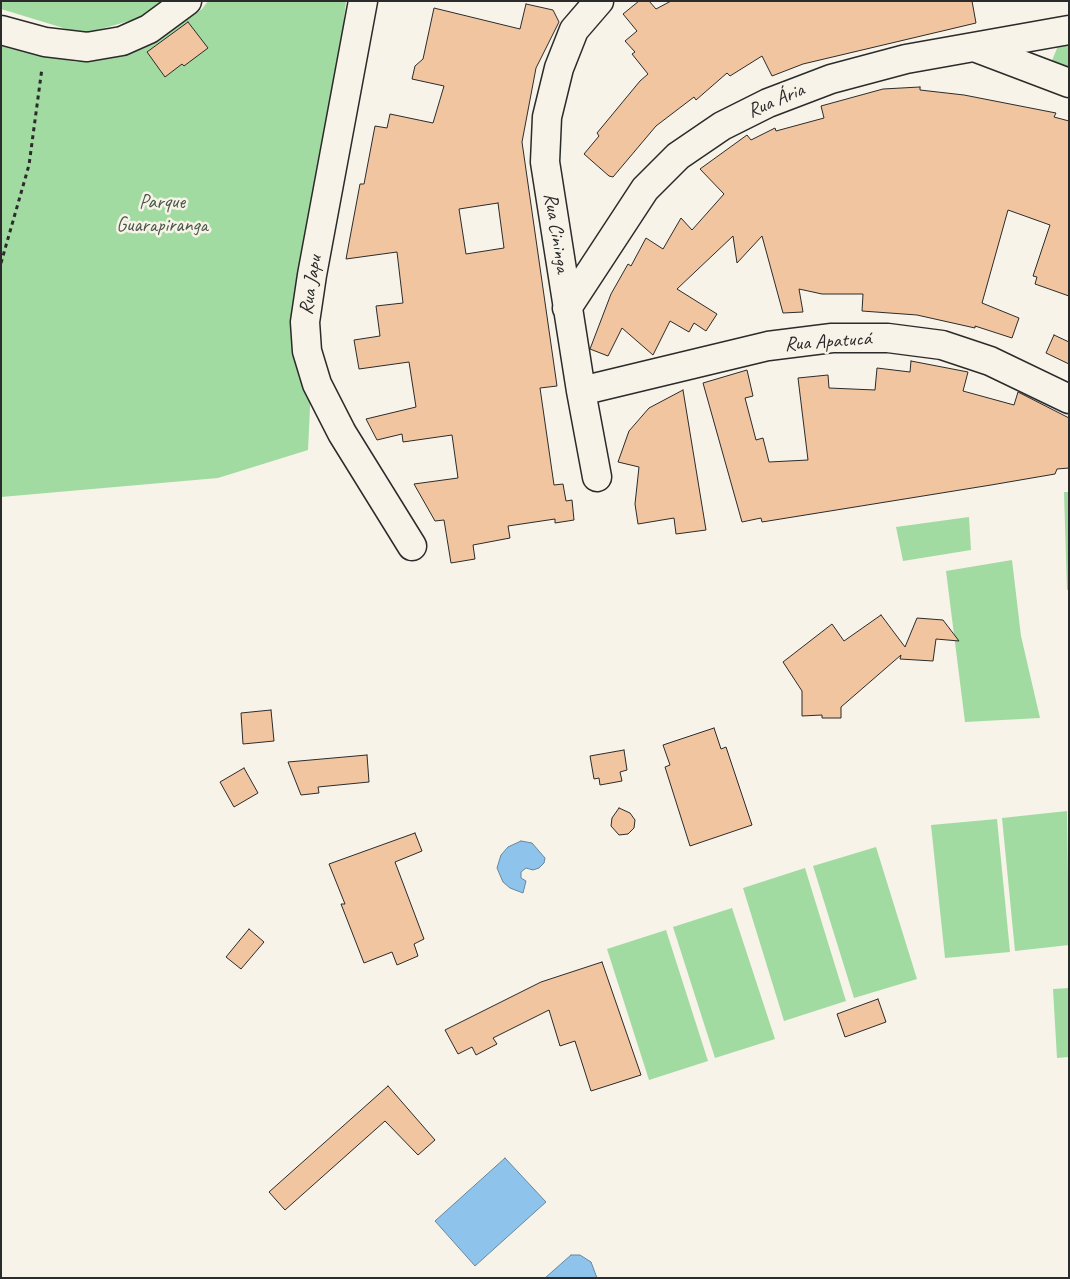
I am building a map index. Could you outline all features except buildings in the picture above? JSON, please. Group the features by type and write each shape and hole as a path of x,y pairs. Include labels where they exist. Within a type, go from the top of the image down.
{"street":[{"path":"1,30 45,42 87,47 122,41 149,29 187,1"},
{"name":"Rua Japu","path":"363,1 312,275 305,322 307,351 317,384 342,433 412,546"},
{"name":"Rua Cininga","path":"597,477 567,308 545,162 547,117 559,68 574,30 599,1"},
{"name":"Rua Ária","path":"567,308 645,189 678,156 722,126 768,103 831,79 906,59 1069,30"},
{"path":"974,47 1069,83"},
{"name":"Rua Apatucá","path":"581,391 768,346 832,338 888,338 942,345 990,361 1069,399"}],"path":[{"path":"1,263 29,165 45,42"}],"green space":[{"path":"1,1 175,1 165,11 83,34 1,9"},
{"name":"Parque Guarapiranga","path":"208,1 346,1 316,280 308,450 218,478 1,497 1,43 34,54 77,62 132,51 161,37 202,9"},
{"path":"1069,44 1069,74 1048,70 1058,46"},
{"path":"1064,492 1069,492 1069,590 1067,590"},
{"path":"969,517 971,550 903,561 896,527"},
{"path":"1012,560 1021,636 1040,718 965,722 946,571"},
{"path":"1067,811 1069,945 1015,951 1002,818"},
{"path":"997,819 1010,952 945,958 931,825"},
{"path":"876,847 917,979 854,998 813,866"},
{"path":"805,868 846,1001 784,1021 743,888"},
{"path":"732,908 775,1039 715,1058 673,927"},
{"path":"666,930 708,1061 649,1080 607,949"},
{"path":"1069,988 1069,1057 1057,1058 1053,989"}],"water":[{"path":"521,841 532,843 545,858 544,863 539,868 533,870 526,868 521,872 521,878 526,881 523,893 510,888 503,882 497,868 501,855 508,847"},
{"path":"505,1158 546,1202 475,1266 435,1221"},
{"path":"571,1255 580,1255 591,1262 597,1278 545,1278"}]}
